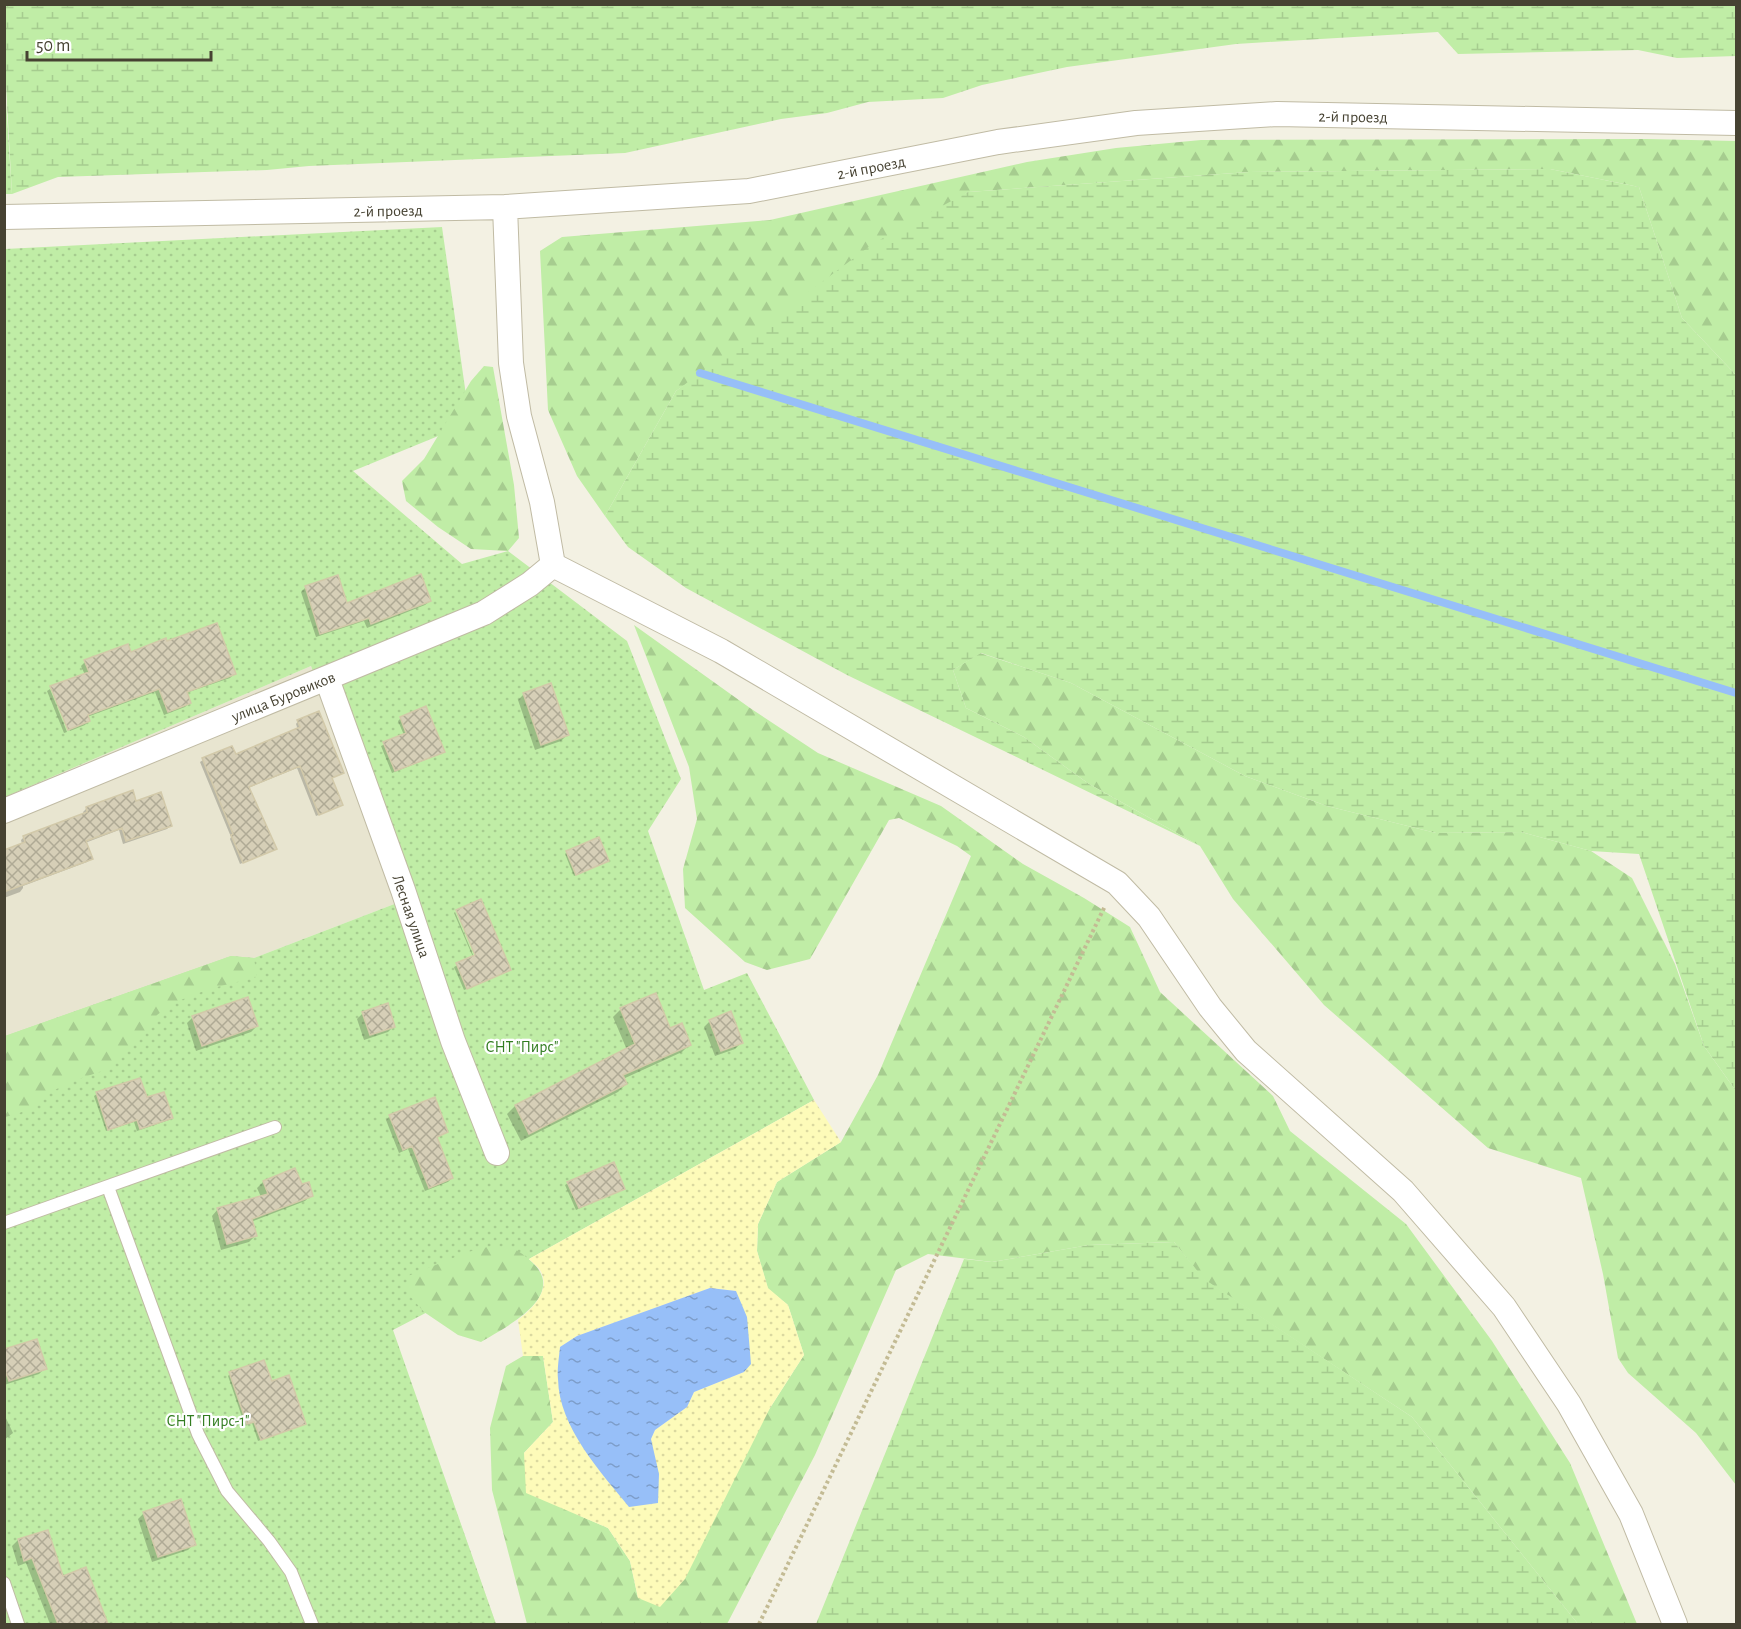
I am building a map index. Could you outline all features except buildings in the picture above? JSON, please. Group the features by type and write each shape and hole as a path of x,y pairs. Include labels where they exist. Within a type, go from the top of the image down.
{"street":[{"name":"2-й проезд","path":"4,217 505,207 749,191 998,142 1136,123 1277,114 1737,123"},
{"path":"505,207 511,363 519,416 542,502 553,565 721,651 1117,883 1149,917 1210,1007 1246,1051 1403,1191 1504,1307 1569,1404 1631,1514 1675,1624"},
{"name":"улица Буровиков","path":"4,811 484,613 530,584 553,565"},
{"name":"Лесная улица","path":"327,679 403,890 453,1041 497,1153"}],"lane":[{"path":"4,1223 275,1127"},
{"path":"108,1187 198,1434 227,1491 269,1540 291,1572 312,1624"},
{"path":"4,1583 18,1624"}],"path":[{"path":"759,1624 1117,883"}],"shaded area":[{"name":"СНТ \"Пирс-1\"","path":"311,666 397,903 254,958 392,1330 496,1624 5,1624 5,797"}],"green space":[{"path":"1736,4 1736,56 1677,58 1638,50 1458,54 1438,32 1236,44 1067,67 982,85 943,98 868,102 827,113 781,119 625,153 309,166 267,170 58,177 12,194 5,68 5,5"},
{"path":"4,68 12,194 4,194"},
{"path":"1646,139 1736,141 1736,375 1682,318 1639,187 1550,169 1249,172 968,192 676,391 605,516 577,476 548,410 540,251 562,237 770,220 1027,162 1116,148 1201,140"},
{"path":"1550,169 1639,187 1682,318 1736,375 1736,1091 1704,1046 1639,854 1591,851 1521,832 1436,833 1327,806 1245,776 1071,683 981,653 953,670 966,708 1024,737 1089,784 1200,846 847,675 686,588 628,547 605,516 676,391 874,243 968,192 1249,172"},
{"name":"СНТ \"Пирс\"","path":"442,227 470,423 353,471 462,564 508,551 627,641 681,779 648,831 704,990 747,973 814,1100 529,1259 393,1330 496,1624 5,1624 5,1036 231,956 254,958 397,903 311,666 5,797 5,249"},
{"path":"484,366 493,367 514,485 519,538 508,551 471,549 438,527 406,501 402,481 424,459 471,381"},
{"path":"634,625 750,708 818,753 941,806 1023,864 1130,927 1160,992 1273,1096 1290,1131 1406,1224 1492,1341 1570,1463 1637,1624 1578,1624 1412,1417 1203,1279 1174,1242 1089,1245 992,1262 928,1254 896,1270 815,1455 727,1624 527,1624 492,1490 490,1428 506,1366 523,1356 543,1356 553,1422 524,1453 578,1515 608,1528 630,1561 638,1598 770,1408 804,1355 788,1305 768,1289 757,1251 758,1224 777,1182 841,1142 878,1075 971,856 957,846 899,818 889,820 810,959 767,970 745,962 685,908 683,869 697,819 689,767"},
{"path":"980,653 1071,683 1245,776 1327,806 1436,833 1521,832 1591,851 1632,878 1675,964 1704,1046 1736,1091 1736,1485 1696,1433 1628,1373 1618,1358 1603,1274 1581,1178 1488,1148 1324,1005 1233,899 1200,846 1089,784 1024,737 966,708 953,670"},
{"path":"231,956 254,958 257,977 209,989 173,1003 157,1015 147,1032 105,1070 70,1082 51,1092 35,1106 5,1117 5,1036"},
{"path":"1174,1242 1204,1279 1412,1417 1578,1624 816,1624 964,1259 992,1262 1089,1245"},
{"path":"487,1247 508,1247 522,1254 533,1263 542,1276 543,1288 529,1310 504,1329 481,1342 458,1335 424,1312 409,1295 408,1276 468,1252"}],"sand":[{"path":"814,1100 841,1142 777,1182 758,1224 757,1251 768,1288 788,1305 804,1355 770,1408 685,1579 660,1607 638,1598 630,1561 608,1528 526,1493 524,1453 553,1422 543,1356 523,1356 518,1320 534,1305 544,1285 540,1270 529,1259","holes":["710,1288 736,1291 744,1372 694,1392 687,1407 655,1430 651,1439 560,1347 577,1336"]}],"water":[{"path":"710,1288 736,1291 747,1317 751,1364 744,1372 694,1392 687,1407 655,1430 651,1439 659,1474 658,1503 629,1507 583,1448 566,1415 560,1397 558,1379 560,1347 577,1336"}],"waterway":[{"path":"700,373 1736,693"}]}
